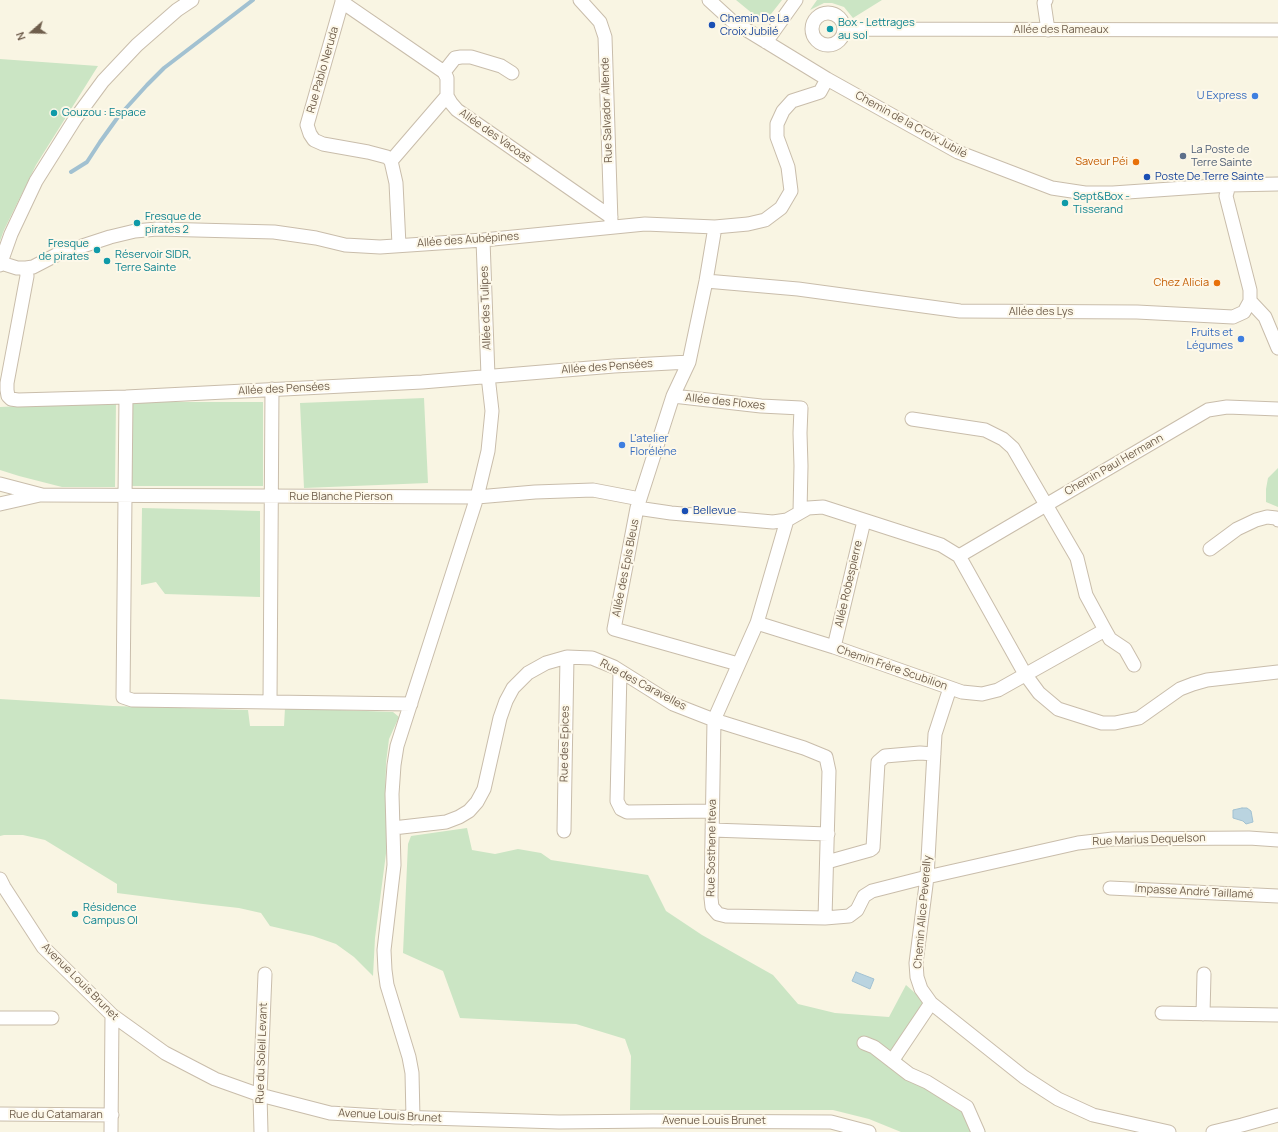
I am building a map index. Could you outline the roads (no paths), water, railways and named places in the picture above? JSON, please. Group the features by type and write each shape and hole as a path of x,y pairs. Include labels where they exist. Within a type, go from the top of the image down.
{"street":[{"path":"26,268 17,268 0,264 11,234 33,187 49,158 103,81 137,45 177,10 192,0"},
{"name":"Rue Salvador Allende","path":"580,0 600,22 605,37 611,222"},
{"name":"Chemin de la Croix Jubilé","path":"709,0 732,21 766,42 827,79 958,152 1052,188 1084,194 1113,194 1229,185 1278,184"},
{"path":"766,42 796,0"},
{"path":"1046,0 1044,3 1048,30"},
{"path":"342,1 444,72 447,78 447,96 391,161 396,183 399,245"},
{"name":"Rue Pablo Neruda","path":"342,1 307,125 314,140 323,144 368,152 386,157 391,161"},
{"name":"Allée des Rameaux","path":"844,29 1278,30"},
{"path":"444,72 455,58 471,57 501,66 512,73"},
{"name":"Allée des Aubépines","path":"26,268 33,267 58,254 110,237 135,231 157,229 274,232 316,238 345,245 380,247 483,240 611,222 715,227 748,224 765,220 781,208 791,191 788,167 777,137 777,124 783,111 792,101 820,92 827,79"},
{"name":"Allée des Vacoas","path":"447,96 457,110 611,222"},
{"path":"1229,185 1226,196 1250,290 1250,301 1265,317 1278,348"},
{"name":"Allée des Floxes","path":"715,227 706,281 689,362 673,396 761,406 801,408 800,433 802,466 800,512"},
{"name":"Allée des Tulipes","path":"413,1118 412,1073 409,1057 387,985 385,970 384,950 394,865 392,794 394,765 397,746 477,498 488,451 492,411 488,376 483,240"},
{"name":"Allée des Pensées","path":"26,268 27,276 6,390 11,399 18,400 126,397 422,382 614,366 689,362"},
{"name":"Allée des Lys","path":"706,281 798,290 960,311 1138,312 1233,317 1244,312 1250,301"},
{"path":"270,702 272,389"},
{"name":"Allée des Epis Bleus","path":"673,396 639,503 614,629 738,664"},
{"path":"126,397 123,697 132,700 411,704"},
{"name":"Chemin Paul Hermann","path":"958,556 1208,410 1227,407 1278,409"},
{"path":"912,419 985,430 1004,439 1013,448 1077,558 1086,595 1105,630 1110,638 1125,649 1134,665"},
{"name":"Rue Blanche Pierson","path":"0,484 42,495"},
{"name":"Rue Blanche Pierson","path":"0,504 42,495 477,498 535,492 593,490 671,513 773,522 787,520"},
{"path":"714,720 757,623 787,520 808,508 823,507 941,545 958,556 1025,674 1039,693 1058,709 1102,723 1115,723 1139,718 1180,689 1193,684 1207,680 1278,672"},
{"path":"1210,549 1237,529 1256,520 1267,517 1276,518 1278,520"},
{"name":"Allée Robespierre","path":"834,648 864,521"},
{"name":"Chemin Frère Scubilion","path":"757,623 962,692 982,694 998,690 1105,630"},
{"name":"Rue des Caravelles","path":"393,828 446,822 458,818 469,811 477,802 484,789 500,718 506,701 513,688 528,672 546,663 567,657 592,658 620,671 673,704 714,720 804,748 826,757 829,771 828,862 825,918"},
{"name":"Rue des Epices","path":"564,831 567,657"},
{"path":"620,671 617,801 621,808 627,812 712,811"},
{"name":"Chemin Alice Peverelly","path":"950,688 935,734 927,877 916,963 917,977 921,989 931,1004 1024,1078 1058,1100 1093,1115 1169,1132"},
{"name":"Rue Sosthene Iteva","path":"714,720 712,907 718,914 726,916 825,918"},
{"path":"828,862 873,848 878,762 885,756 920,753 934,754"},
{"path":"712,830 828,834"},
{"name":"Rue Marius Dequelson","path":"825,918 849,916 857,910 861,900 868,893 927,877 1078,843 1113,839 1249,838 1278,840"},
{"name":"Avenue Louis Brunet","path":"1,885 43,947 112,1015 165,1053 215,1079 260,1095 330,1113 559,1127 831,1122 864,1131"},
{"name":"Impasse André Taillamé","path":"1110,888 1278,896"},
{"name":"Rue du Soleil Levant","path":"261,1132 260,1095 265,974"},
{"path":"1203,1014 1204,974"},
{"path":"892,1061 931,1004"},
{"path":"1162,1013 1278,1016"},
{"path":"111,1132 112,1015"},
{"path":"0,1018 52,1018"},
{"path":"864,1043 874,1047 908,1074 927,1082 967,1107 978,1132"},
{"name":"Rue du Catamaran","path":"0,1114 112,1115"},
{"path":"1213,1132 1278,1115"}],"water":[{"path":"1247,808 1251,811 1253,822 1246,824 1243,821 1233,818 1233,810"},
{"path":"856,972 874,979 870,989 852,981"}],"waterway":[{"path":"71,172 87,162 118,117 164,68 253,0"}],"place":[{"name":"Chemin De La Croix Jubilé","path":"712,25"},
{"name":"Box - Lettrages au sol","path":"830,29"},
{"name":"U Express","path":"1255,96"},
{"name":"Gouzou : Espace","path":"54,113"},
{"name":"La Poste de Terre Sainte","path":"1183,156"},
{"name":"Saveur Péi","path":"1136,162"},
{"name":"Poste De Terre Sainte","path":"1147,177"},
{"name":"Sept&Box - Tisserand","path":"1065,203"},
{"name":"Fresque de pirates 2","path":"137,223"},
{"name":"Fresque de pirates","path":"97,250"},
{"name":"Réservoir SIDR, Terre Sainte","path":"107,261"},
{"name":"Chez Alicia","path":"1217,283"},
{"name":"Fruits et Légumes","path":"1241,339"},
{"name":"L'atelier Florélène","path":"622,445"},
{"name":"Bellevue","path":"685,511"},
{"name":"Résidence Campus OI","path":"75,914"}]}
